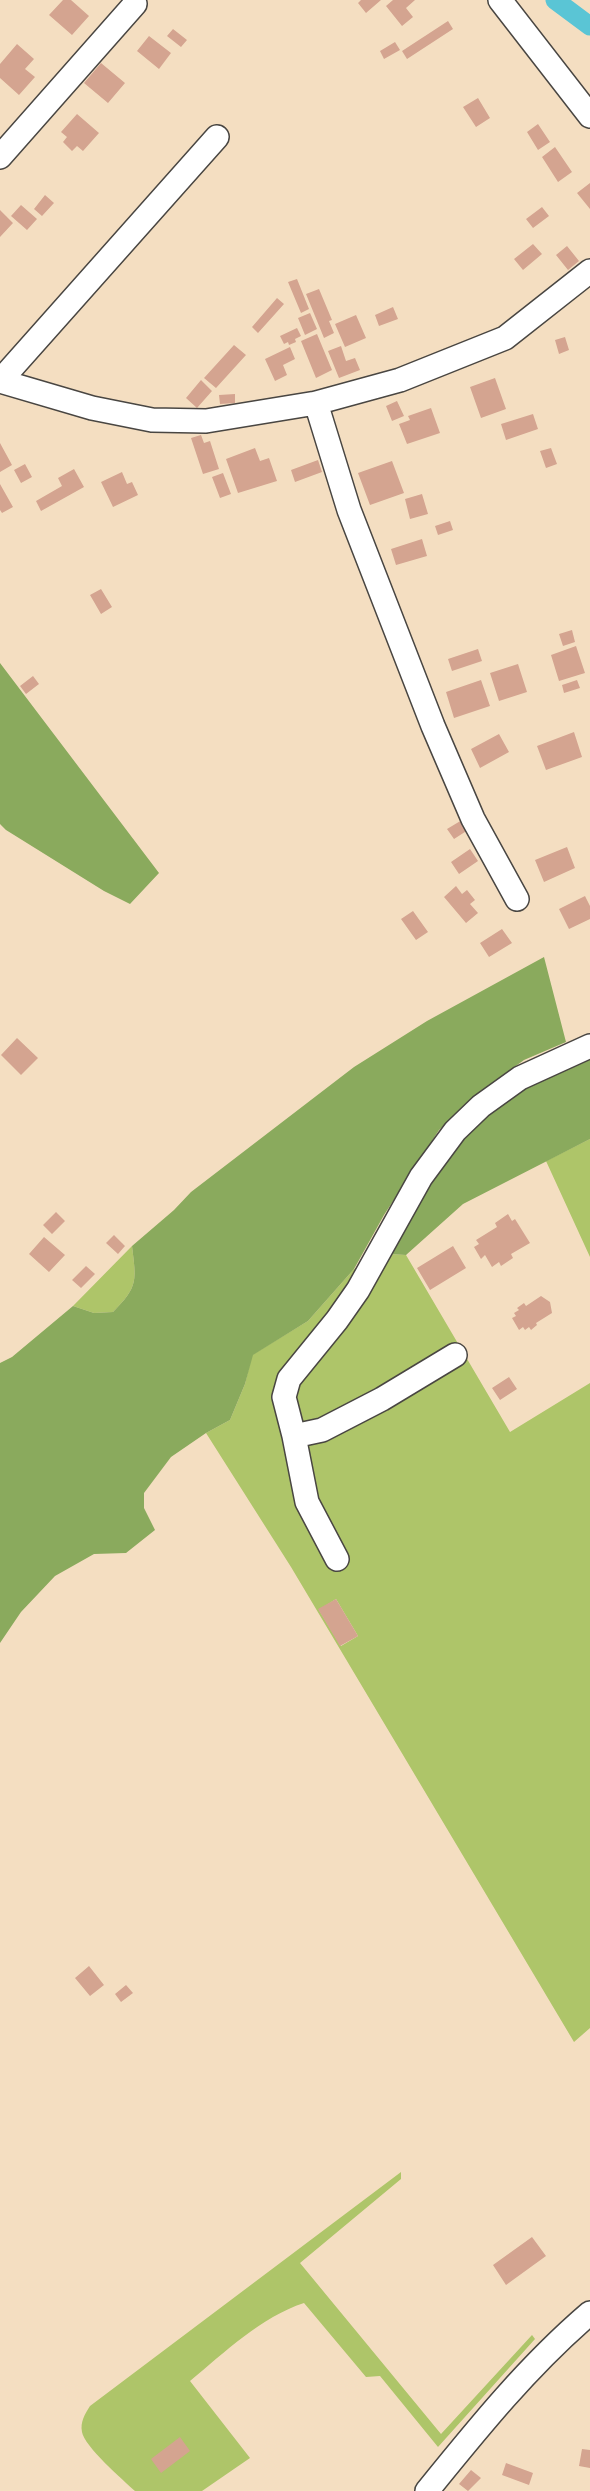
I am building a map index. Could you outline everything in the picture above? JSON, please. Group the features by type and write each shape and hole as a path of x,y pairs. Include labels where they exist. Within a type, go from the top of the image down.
{"street":[{"path":"500,0 590,116"},
{"path":"0,158 135,4"},
{"path":"217,137 0,381 92,408 152,420 206,421 316,403 400,380 505,338 590,271"},
{"path":"316,403 349,510 433,726 473,819 517,900"},
{"path":"337,1559 307,1503 284,1397 289,1379 358,1290 421,1177 455,1131 481,1106 520,1077 590,1046"},
{"path":"294,1436 322,1430 383,1399 455,1355"},
{"path":"427,2491 493,2409 558,2341 590,2313"}],"green space":[{"path":"0,663 159,873 130,904 104,891 0,824"},
{"path":"544,957 566,1042 524,1060 487,1087 439,1130 384,1215 354,1269 308,1321 253,1355 245,1384 230,1420 171,1457 144,1493 144,1508 155,1530 126,1553 94,1554 55,1576 21,1612 0,1643 0,1363 12,1357 73,1306 94,1313 113,1312 128,1296 134,1282 132,1246 191,1192 354,1067 427,1021"},
{"path":"590,1057 590,1139 463,1204 406,1255 389,1254 418,1196 458,1143 506,1097 566,1065"},
{"path":"590,1139 590,1257 546,1161"},
{"path":"132,1246 134,1282 127,1296 113,1312 94,1313 73,1306"},
{"path":"389,1254 406,1255 510,1432 590,1383 590,2028 574,2042 291,1567 206,1433 230,1420 245,1384 252,1355 308,1321 354,1269","holes":["336,1599 358,1636 341,1646 319,1610"]},
{"path":"401,2172 401,2179 300,2263 441,2434 532,2335 535,2339 438,2447 380,2376 366,2377 304,2303 288,2309 258,2326 190,2381 250,2458 202,2491 135,2491 105,2463 84,2438 82,2425 90,2406"}],"building":[{"path":"63,0 71,0 89,16 72,35 49,15"},
{"path":"361,0 381,0 366,13 358,3"},
{"path":"393,0 415,0 406,8 413,17 402,26 386,6"},
{"path":"448,21 453,29 407,59 402,51"},
{"path":"173,29 187,40 181,47 167,36"},
{"path":"149,36 171,53 159,69 137,51"},
{"path":"395,42 400,50 384,59 380,51"},
{"path":"17,44 34,59 25,69 35,77 19,95 0,78 0,64"},
{"path":"101,63 125,83 108,103 84,83"},
{"path":"478,98 490,118 476,127 463,107"},
{"path":"77,114 99,133 83,151 77,146 72,151 63,142 67,137 61,132"},
{"path":"538,124 550,142 538,150 527,132"},
{"path":"555,147 572,172 558,182 542,157"},
{"path":"590,183 590,209 577,193"},
{"path":"45,195 54,203 42,216 34,209"},
{"path":"21,205 37,219 27,230 11,216"},
{"path":"542,207 549,216 533,228 526,219"},
{"path":"0,210 13,223 0,237"},
{"path":"533,244 542,254 523,270 514,259"},
{"path":"567,246 579,261 568,270 556,255"},
{"path":"297,279 309,309 301,313 288,282"},
{"path":"319,289 332,320 329,321 334,333 324,338 306,294"},
{"path":"277,298 284,304 258,333 252,327"},
{"path":"393,307 398,319 379,326 375,315"},
{"path":"310,313 317,329 305,335 298,318"},
{"path":"356,315 366,338 345,347 335,324"},
{"path":"297,328 301,336 295,339 296,342 284,344 280,336"},
{"path":"317,334 332,370 316,378 301,341"},
{"path":"565,337 569,350 559,354 555,340"},
{"path":"234,345 246,355 216,388 204,378"},
{"path":"341,346 346,361 355,358 360,370 339,378 328,351"},
{"path":"290,347 295,359 283,365 287,375 275,381 265,359"},
{"path":"495,378 506,409 481,418 470,387"},
{"path":"201,380 212,391 197,408 186,398"},
{"path":"235,394 235,403 220,404 219,395"},
{"path":"397,401 404,416 392,421 386,406"},
{"path":"431,408 440,433 407,444 399,424 410,420 408,416"},
{"path":"533,414 538,429 506,440 501,424"},
{"path":"201,435 204,443 210,441 219,469 203,474 191,438"},
{"path":"0,443 12,465 0,472"},
{"path":"255,448 260,461 269,458 277,481 238,493 226,459"},
{"path":"551,448 557,464 546,468 540,451"},
{"path":"318,460 322,472 295,482 291,470"},
{"path":"392,461 404,493 370,505 358,473"},
{"path":"25,464 32,477 21,483 14,470"},
{"path":"74,469 84,487 41,511 36,501 62,486 58,478"},
{"path":"122,472 127,484 132,482 138,495 113,507 101,482"},
{"path":"223,473 231,494 220,498 212,477"},
{"path":"0,484 13,507 2,513 0,510"},
{"path":"422,494 428,514 410,519 405,499"},
{"path":"450,521 453,530 438,535 435,526"},
{"path":"422,539 427,556 396,565 391,549"},
{"path":"101,589 112,607 101,614 90,595"},
{"path":"572,630 575,642 563,646 559,634"},
{"path":"576,646 585,673 559,681 551,655"},
{"path":"478,649 482,661 452,671 448,659"},
{"path":"518,664 527,692 499,701 490,673"},
{"path":"33,676 39,684 26,694 20,686"},
{"path":"481,680 490,706 454,718 446,692"},
{"path":"577,680 580,688 564,693 562,685"},
{"path":"574,732 582,757 546,770 537,746"},
{"path":"499,734 509,752 480,768 471,749"},
{"path":"462,820 468,830 454,839 447,829"},
{"path":"567,847 575,868 544,882 535,860"},
{"path":"470,849 478,861 459,874 451,862"},
{"path":"456,886 462,894 467,890 475,900 470,904 478,913 466,923 444,897"},
{"path":"585,896 590,906 590,919 569,929 559,909"},
{"path":"413,911 428,932 416,940 401,919"},
{"path":"502,929 512,943 489,957 480,943"},
{"path":"17,1038 38,1058 21,1075 1,1055"},
{"path":"56,1212 65,1221 52,1234 43,1225"},
{"path":"508,1214 512,1221 515,1219 530,1243 511,1254 513,1258 501,1266 499,1262 492,1267 485,1255 481,1259 474,1247 479,1244 476,1240 497,1227 495,1223"},
{"path":"114,1235 125,1246 118,1254 106,1243"},
{"path":"44,1237 65,1255 49,1272 29,1254"},
{"path":"453,1246 466,1268 430,1290 417,1268"},
{"path":"86,1266 95,1274 81,1288 72,1280"},
{"path":"541,1296 550,1302 552,1313 536,1323 531,1330 529,1327 525,1330 523,1327 519,1330 512,1318 519,1310 517,1308 524,1303 526,1306"},
{"path":"509,1377 517,1389 500,1400 492,1388"},
{"path":"336,1599 358,1636 340,1646 318,1609"},
{"path":"89,1966 104,1985 90,1996 75,1978"},
{"path":"126,1985 133,1993 121,2002 115,1994"},
{"path":"532,2237 546,2256 506,2285 493,2265"},
{"path":"180,2437 190,2451 161,2473 151,2459"},
{"path":"582,2449 590,2450 590,2468 579,2466"},
{"path":"506,2463 533,2473 529,2485 502,2475"},
{"path":"471,2470 481,2478 468,2491 459,2484"}],"waterway":[{"path":"555,0 590,26"}]}
